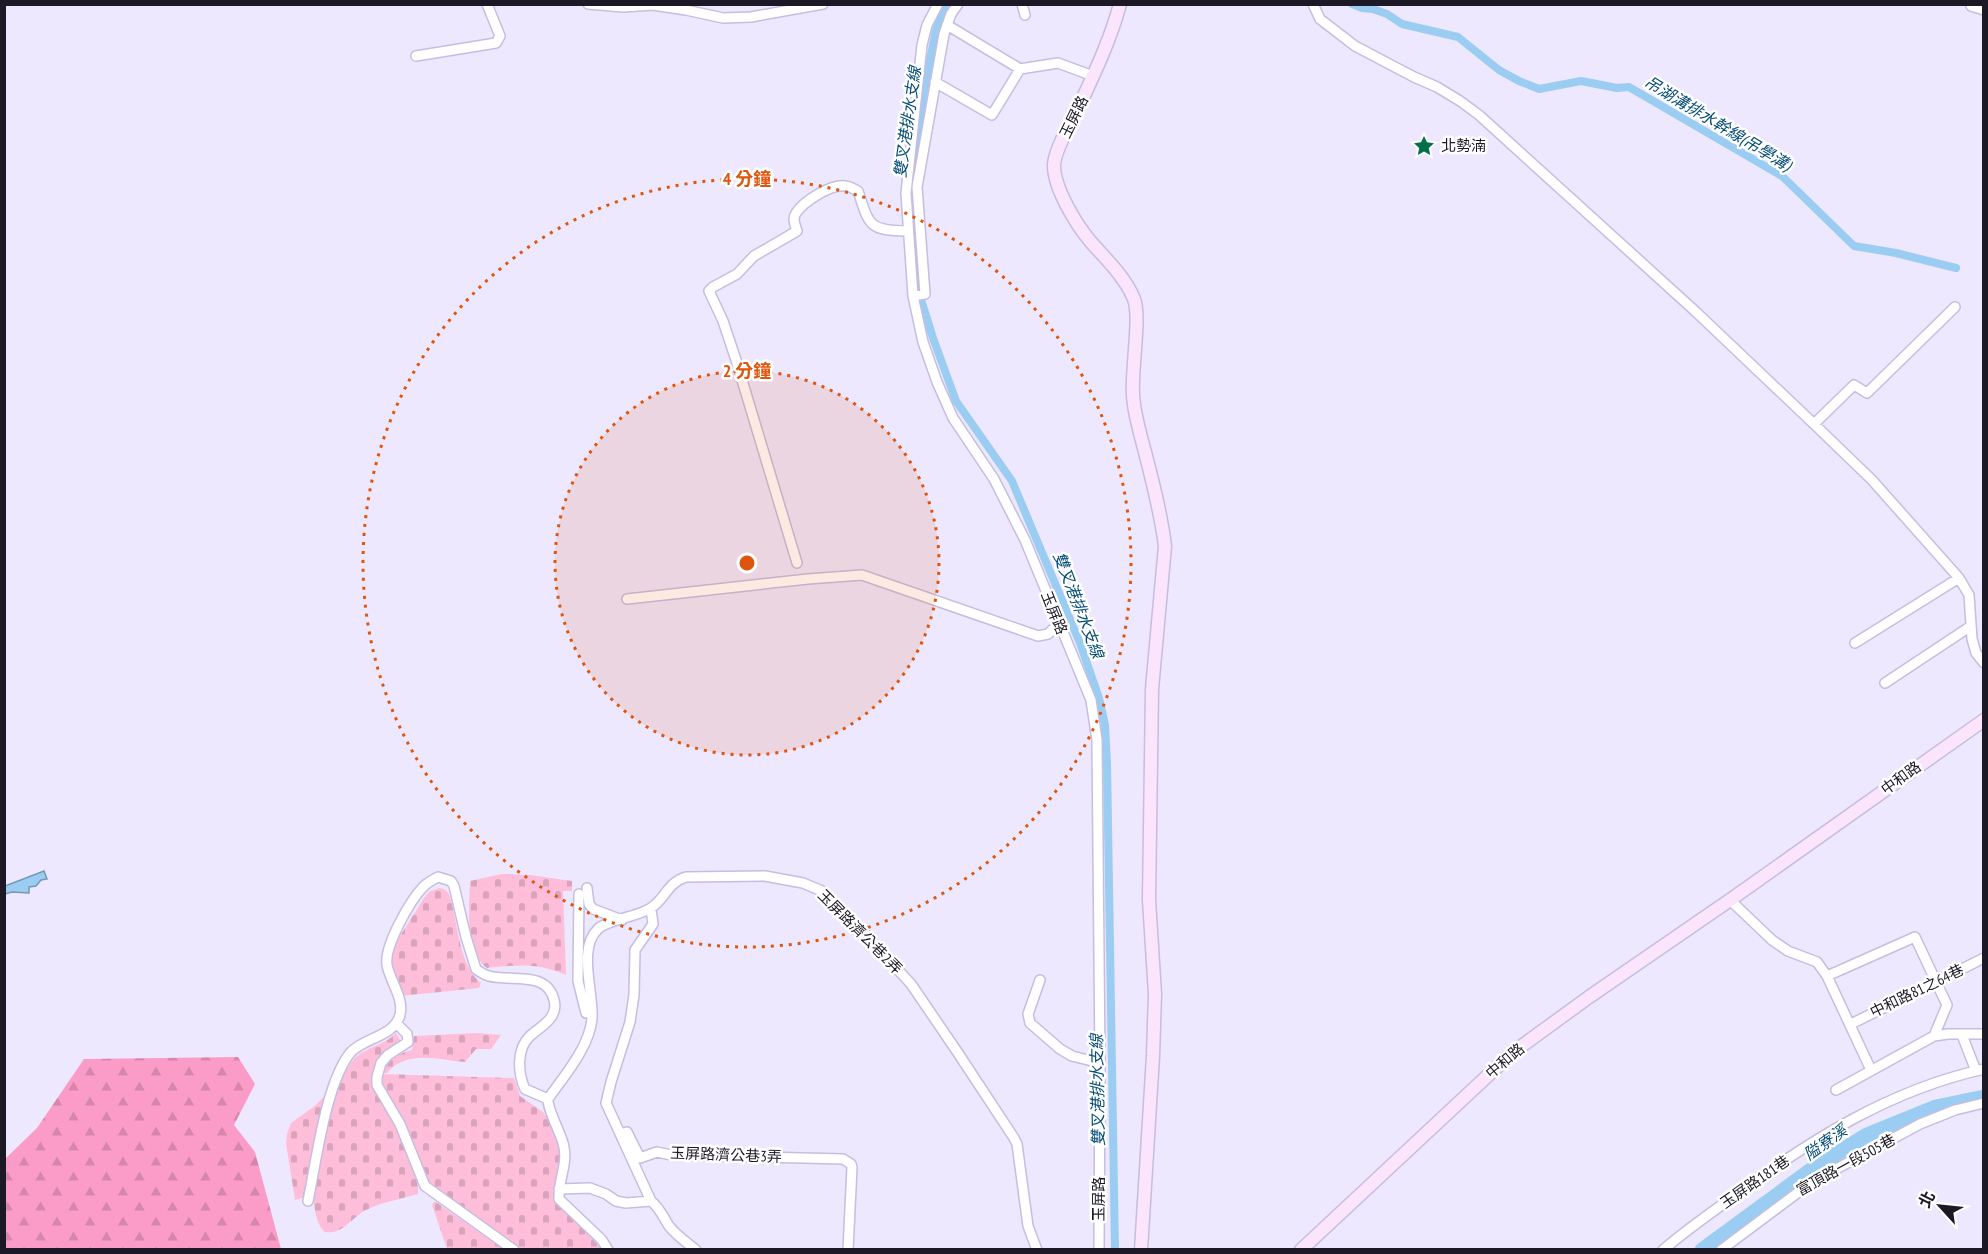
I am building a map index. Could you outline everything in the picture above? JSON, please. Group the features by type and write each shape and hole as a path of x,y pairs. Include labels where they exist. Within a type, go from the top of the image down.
{"street":[{"path":"416,56 496,43 500,36 487,4"},
{"path":"588,4 623,7 653,5 723,18 750,17 823,4"},
{"name":"玉屏路","path":"938,4 927,25 922,45 906,193 913,296 923,342 937,382 953,418 994,479 1024,540 1091,700 1097,740 1099,1250"},
{"path":"913,296 924,294 917,188 947,24 958,4"},
{"path":"1022,4 1025,15"},
{"name":"玉屏路","path":"1120,4 1093,76 1060,145 1054,163 1056,178 1064,198 1088,238 1123,279 1135,301 1132,395 1158,505 1165,546 1152,689 1149,900 1155,1004 1141,1250"},
{"path":"1312,4 1320,19 1354,46 1445,92 1479,115 1695,311 1872,480 1959,578 1969,595 1972,639 1983,663"},
{"path":"1971,6 1983,10"},
{"path":"947,24 1020,69 1058,63 1093,76"},
{"path":"935,82 992,115 1020,69"},
{"path":"797,563 736,360 723,321 709,291 737,274 754,256 797,231 794,220 797,212 820,193 834,187 846,186 858,191 865,214 872,225 884,230 908,231"},
{"path":"1814,424 1854,385 1867,393 1955,307"},
{"path":"627,599 862,575 1038,636 1048,634 1058,624"},
{"path":"1856,643 1959,578"},
{"path":"1885,683 1971,626"},
{"name":"中和路","path":"1301,1250 1512,1053 1983,720"},
{"name":"玉屏路濟公巷2弄","path":"548,1099 584,1045 592,1019 588,965 592,935 602,926 651,909 672,884 686,877 765,876 803,883 822,891 829,897 911,984 1014,1138 1017,1144 1028,1226 1037,1250"},
{"path":"308,1201 331,1093 344,1061 358,1046 396,1023 401,1011 401,1004 389,973 387,959 391,938 421,889 438,877 451,881 454,886 476,969 490,977 533,979 542,983 551,992 555,1001 554,1011 550,1019 529,1037 523,1048 519,1072 525,1089 548,1099 547,1105 553,1114 564,1144 567,1159 558,1189 559,1199 602,1240 608,1250"},
{"path":"584,1045 587,1022 585,1004 578,981 583,891 593,909 622,920"},
{"path":"1730,900 1772,940 1788,951 1817,962 1827,976 1871,1070"},
{"path":"651,909 654,924 635,950 634,995 630,1022 606,1103 651,1201 658,1206 675,1233 696,1250"},
{"path":"1827,976 1915,937 1947,1005 1934,1036"},
{"name":"中和路81之64巷","path":"1851,1024 1983,958"},
{"path":"1040,980 1028,1014 1030,1023 1060,1050 1072,1056 1100,1063"},
{"path":"396,1023 407,1034 408,1042 388,1055 381,1063 377,1085 400,1124 425,1186 514,1250"},
{"path":"1836,1090 1934,1036 1983,1034"},
{"path":"1962,1035 1980,1070"},
{"name":"玉屏路181巷","path":"1663,1250 1759,1178 1851,1119 1909,1091 1980,1070"},
{"name":"富頂路一段505巷","path":"1721,1250 1812,1182 1920,1124 1955,1110 1983,1103"},
{"name":"玉屏路濟公巷3弄","path":"621,1134 627,1132 640,1158 657,1152 671,1155 843,1159 848,1161 852,1167 848,1250"},
{"path":"558,1189 590,1188 616,1201 626,1203 651,1201"}],"green space":[{"path":"502,874 572,881 572,891 563,891 566,975 536,966 487,968 480,960 475,951 470,928 470,881"},
{"path":"439,888 449,894 463,954 473,975 481,983 479,988 401,996 390,959 395,944 424,898 429,892"},
{"path":"396,1033 402,1043 389,1052 375,1089 399,1129 418,1185 418,1194 372,1207 337,1231 325,1232 317,1218 313,1188 341,1080 353,1060"},
{"path":"478,1033 501,1035 491,1049 476,1049 465,1062 413,1058 383,1073 394,1058 412,1050 414,1036"},
{"path":"238,1057 255,1084 234,1125 255,1152 281,1249 5,1249 5,1159 37,1128 84,1059"},
{"path":"382,1074 514,1078 520,1096 543,1112 554,1128 562,1155 554,1199 602,1249 514,1249 428,1186 404,1122 385,1096 381,1081"},
{"path":"330,1090 305,1197 295,1200 286,1143 287,1134 291,1123 316,1105"},
{"path":"434,1202 503,1249 447,1249 432,1205"}],"water":[{"path":"44,871 47,879 41,880 36,886 29,887 29,893 5,894 5,886"}],"waterway":[{"name":"雙叉港排水支線","path":"911,215 912,182 924,91 936,30 949,4"},
{"name":"吊湖溝排水幹線(吊學溝)","path":"1352,4 1387,14 1402,24 1458,37 1499,70 1539,89 1581,81 1617,88 1629,87 1782,176 1854,246 1896,253 1956,268"},
{"name":"雙叉港排水支線","path":"913,239 918,290 956,401 1012,481 1080,643 1099,698 1105,725 1115,1250"},
{"name":"隘寮溪","path":"1702,1250 1815,1167 1867,1135 1936,1107 1984,1097"}],"place":[{"name":"北勢湳","path":"1424,146"}]}
